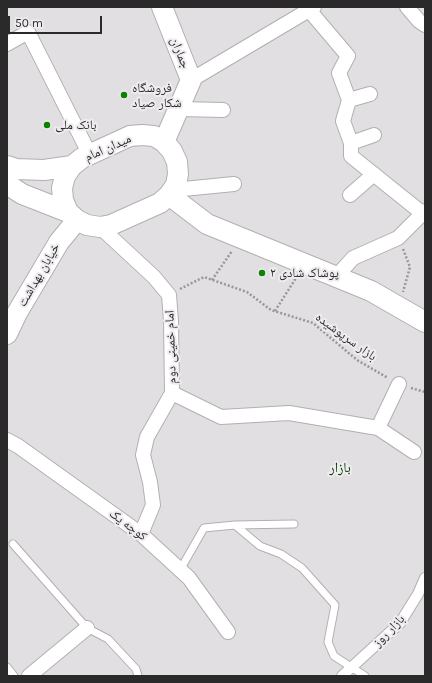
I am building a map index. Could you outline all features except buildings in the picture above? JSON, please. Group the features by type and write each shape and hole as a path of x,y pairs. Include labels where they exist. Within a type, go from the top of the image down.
{"main road":[{"name":"جماران","path":"162,7 191,80 164,142"},
{"name":"میدان امام","path":"72,216 63,200 62,188 65,176 72,166 82,158 130,136 142,134 154,136 164,142"},
{"path":"7,184 22,194 72,216 87,226 100,227 112,225 160,203 171,193 176,185 178,174 177,162 172,151 164,142"},
{"path":"7,166 16,169 44,170 72,166"},
{"path":"171,193 207,224 371,291 425,322"},
{"name":"خیابان بهداشت","path":"7,334 12,313 58,242 72,216"}],"street":[{"path":"407,7 419,21 425,25"},
{"path":"191,80 311,9 348,56 339,73 349,100 343,121 351,143 351,156 424,212 398,238 353,258 336,277"},
{"path":"7,44 28,32 90,155"},
{"path":"349,100 370,94"},
{"path":"179,109 223,110"},
{"path":"351,143 374,135"},
{"path":"350,195 374,174"},
{"path":"171,193 234,184"},
{"name":"امام خمینی دوم","path":"100,227 154,277 169,295 171,321 172,393 148,437 143,455 150,482 153,505 142,534"},
{"path":"378,428 399,384"},
{"path":"172,393 221,417 289,413 378,428 414,452"},
{"name":"کوچه یک","path":"7,440 18,446 142,534 189,578 228,632"},
{"name":"بازار روز","path":"342,676 400,623 418,594 425,578"},
{"path":"29,676 87,628"}],"lane":[{"path":"180,570 204,528 235,525 294,524"},
{"path":"235,525 260,546 281,554 302,568 335,604 328,642 334,656 365,676"},
{"path":"14,544 87,628 108,639 136,669 138,676"},
{"path":"7,667 14,676"}],"path":[{"path":"212,280 240,238"},
{"path":"398,238 410,267 400,307"},
{"path":"275,311 305,264"},
{"name":"بازار سرپوشیده","path":"169,295 204,277 247,292 271,310 313,323 357,360 399,384 425,392"}],"place":[{"name":"فروشگاه شکار صیاد","path":"124,95"},
{"name":"بانک ملی","path":"47,125"},
{"name":"پوشاک شادی ۲","path":"262,273"}],"district":[{"name":"بازار","path":"340,468"}]}
